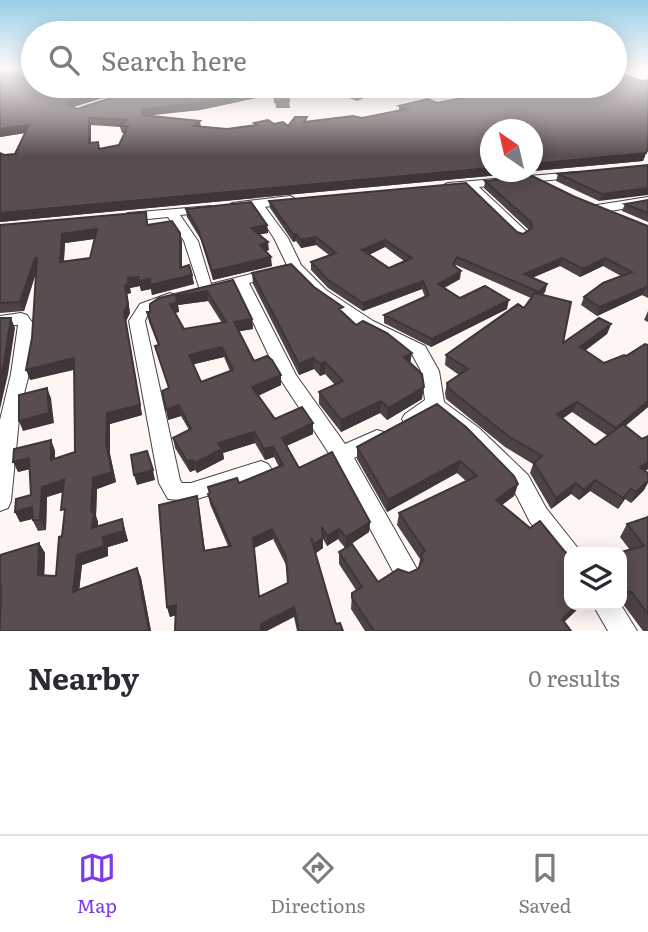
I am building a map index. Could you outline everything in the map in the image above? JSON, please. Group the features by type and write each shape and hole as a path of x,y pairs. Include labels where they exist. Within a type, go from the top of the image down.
{"street":[{"path":"543,177 586,174"},
{"path":"433,187 490,182"},
{"path":"542,182 561,191"},
{"path":"469,184 522,235"},
{"path":"114,218 301,198"},
{"path":"624,219 592,207 648,201"},
{"path":"257,204 281,238 295,267 321,292 367,325 419,349 430,371 435,403 472,433 520,481 538,515 564,549"},
{"path":"172,213 191,241 206,290"},
{"path":"261,470 191,492 176,492 166,473 137,321 139,312 148,304 295,267"},
{"path":"241,281 288,377 341,455 406,571"},
{"path":"0,321 21,318 26,321 20,374 11,409 0,501"},
{"path":"341,455 417,416 435,403"},
{"path":"609,610 624,631"}],"building":[{"path":"0,97 81,98 68,102 67,105 77,109 111,98 225,98 142,109 142,115 200,121 194,126 227,129 257,125 254,123 268,120 274,124 283,122 288,126 295,117 307,117 304,122 353,116 362,118 407,109 399,106 428,99 437,103 463,98 648,97 646,153 543,163 543,119 480,119 480,169 0,213 0,153 15,154 29,125 0,129","holes":["89,118 126,120 120,126 128,126 119,145 99,149 98,142 89,143"]},
{"path":"275,98 289,98 289,101 275,102"},
{"path":"648,165 648,188 602,194 558,174"},
{"path":"543,181 648,226 648,288 600,307 584,297 603,283 632,272 605,258 583,269 562,258 524,274 547,284 539,292 457,257 453,265 461,271 438,284 460,298 485,286 509,300 432,339 384,315 429,295 423,281 363,303 328,280 311,262 336,253 316,237 300,240 269,201 466,183 517,232 523,234 532,228 531,222 486,182","holes":["385,240 412,258 389,268 362,250"]},
{"path":"648,200 648,213 625,204"},
{"path":"251,202 267,225 251,228 268,242 260,245 271,257 212,271 199,232 186,209"},
{"path":"146,212 147,225 172,221 180,233 180,268 189,265 192,275 150,285 150,279 139,281 138,277 128,278 128,284 125,285 128,304 124,312 140,405 107,413 106,444 112,472 93,478 91,512 94,512 92,528 122,519 124,531 103,537 104,546 77,555 73,592 137,568 149,631 0,631 0,555 39,543 38,575 56,576 59,537 62,536 65,509 61,510 64,480 42,487 40,520 33,520 32,507 15,512 16,499 31,495 29,458 13,462 14,449 51,440 51,460 75,452 74,358 26,370 32,338 37,258 20,302 0,303 0,225","holes":["97,229 90,258 60,262 62,234"]},
{"path":"291,264 314,287 343,307 339,309 356,325 363,321 387,333 412,353 404,357 422,374 424,387 388,408 381,401 341,420 319,392 343,381 325,362 320,364 313,358 299,364 252,273"},
{"path":"233,280 252,319 234,322 254,361 267,356 281,375 252,387 275,419 302,407 313,423 282,438 299,468 332,452 370,522 346,537 339,529 327,536 322,527 323,538 314,544 311,538 336,624 340,623 343,631 299,631 294,607 261,624 261,631 175,631 176,605 167,607 159,505 197,496 204,551 231,546 208,494 208,487 237,478 239,483 283,465 273,447 264,449 254,432 218,443 222,449 195,463 193,460 187,461 173,438 191,429 179,405 166,410 162,391 169,388 155,346 159,345 147,312 150,312 150,304 159,298","holes":["207,291 226,322 184,329 170,304 177,303 176,296","222,347 233,370 201,382 189,355","272,529 286,557 288,583 259,597 253,538"]},
{"path":"535,293 571,302 563,343 599,318 611,324 580,347 604,363 648,345 648,401 616,428 577,402 557,414 595,445 623,424 642,439 648,436 648,462 640,467 648,473 648,481 636,492 631,489 623,498 595,480 584,490 576,483 556,498 534,463 542,456 508,436 448,388 447,383 468,369 446,355 518,304 524,308"},
{"path":"0,318 11,318 0,378"},
{"path":"47,388 49,413 19,421 19,395"},
{"path":"437,404 466,427 514,476 518,484 496,500 530,528 540,521 564,551 564,610 572,610 562,619 571,631 374,631 352,598 352,593 362,587 339,552 352,544 378,582 398,569 409,573 418,569 423,560 421,555 425,551 399,513 477,476 460,461 388,500 357,447"},
{"path":"147,451 153,470 134,475 131,455"},
{"path":"648,517 648,614 631,592 627,592 627,550 644,546 627,524"}]}
